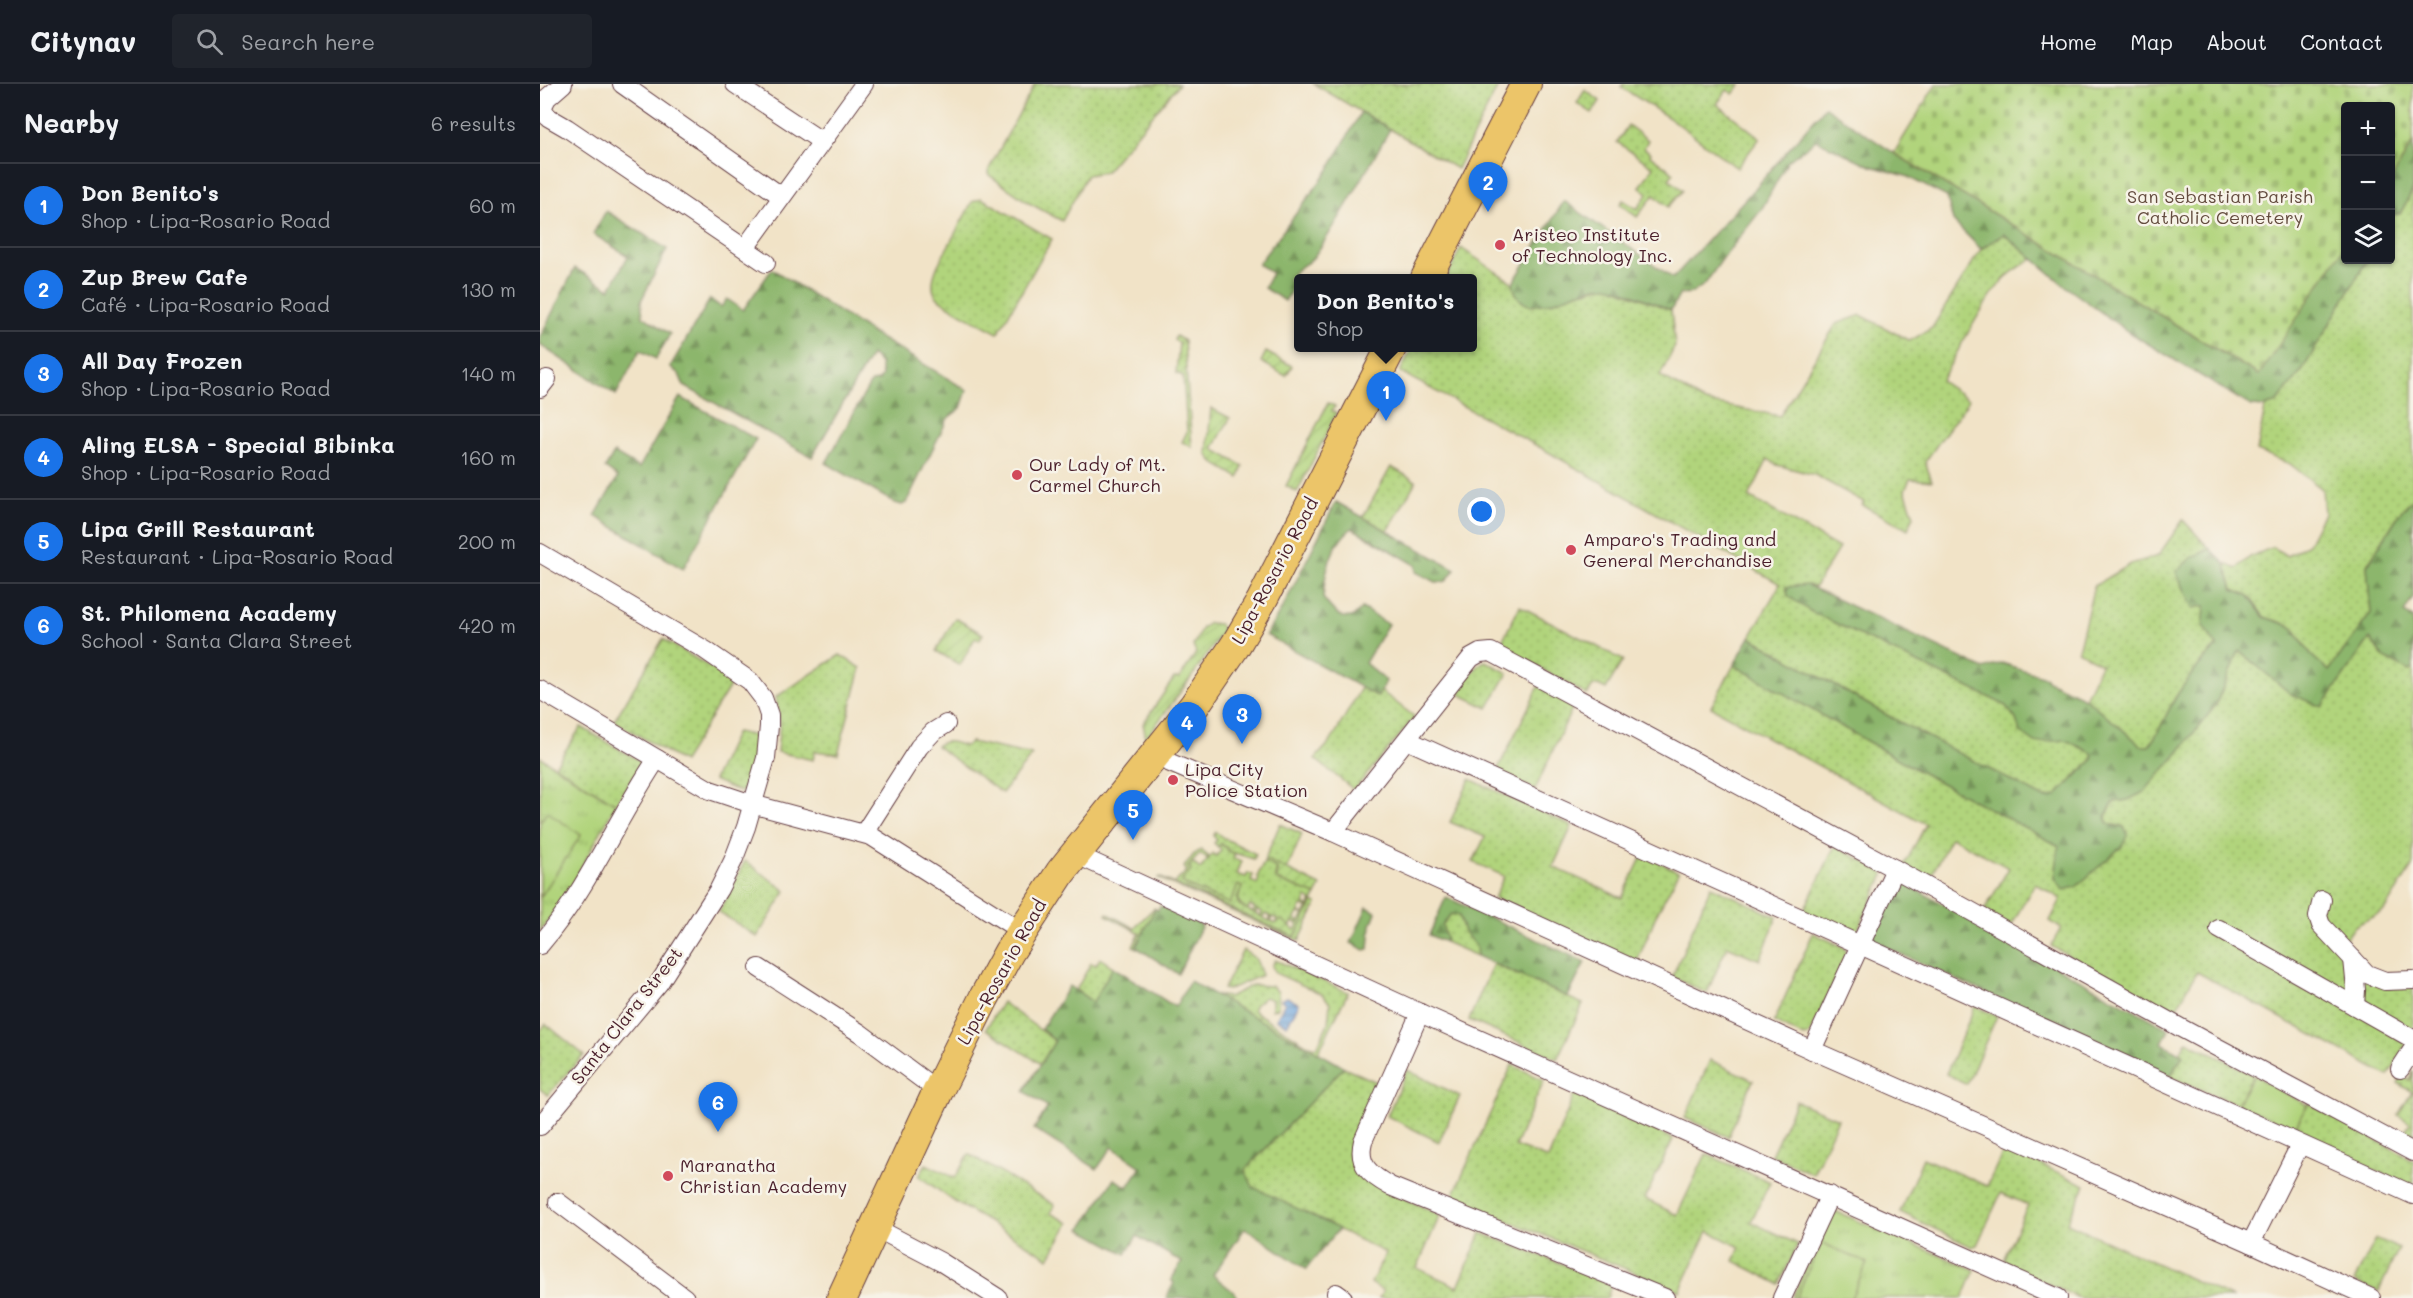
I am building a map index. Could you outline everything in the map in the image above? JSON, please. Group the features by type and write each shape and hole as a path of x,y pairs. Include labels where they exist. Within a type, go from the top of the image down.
{"main road":[{"path":"1429,274 1526,84"},
{"name":"Lipa-Rosario Road","path":"846,1288 938,1091 984,998 1021,931 1075,854 1154,756 1214,676 1262,600 1389,352"}],"street":[{"path":"563,84 544,103 543,108 548,117 766,263"},
{"path":"622,84 781,196"},
{"path":"735,84 822,141"},
{"path":"745,248 822,141 858,86"},
{"name":"Santa Clara Street","path":"540,553 705,650 750,681 758,689 769,715 766,758 733,861 674,961 642,1004 540,1126"},
{"path":"1333,832 1471,658 1480,653 1491,652 1895,869 2170,1023 2413,1152"},
{"path":"540,690 710,790 752,804 864,833 1021,931"},
{"path":"864,833 919,747 933,732 946,724"},
{"path":"1407,740 1858,946 2413,1195"},
{"path":"1154,756 1333,832 1812,1050 2371,1298"},
{"path":"540,945 564,915 586,881 657,759"},
{"path":"1075,854 1420,1013 2058,1298"},
{"path":"1812,1050 1895,869"},
{"path":"2322,900 2318,916 2321,924 2367,974 2379,980 2398,982 2413,980"},
{"path":"2219,929 2413,1039"},
{"path":"2353,960 2355,1006"},
{"path":"759,968 860,1033 938,1091"},
{"path":"1420,1013 1363,1141 1360,1152 1367,1171 1390,1186 1665,1298"},
{"path":"2400,1069 2413,1049"},
{"path":"2251,1243 2300,1145"},
{"path":"1782,1298 1830,1195"},
{"path":"558,1202 685,1298"},
{"path":"874,1227 941,1262 998,1298"}],"green space":[{"path":"1035,84 1179,84 1105,172 1087,175 1062,221 1029,203 989,175 989,169"},
{"path":"1314,84 1499,84 1457,169"},
{"path":"1623,84 1741,84 1733,94 1727,90 1717,104 1760,138 1737,168 1677,123 1621,87"},
{"name":"San Sebastian Parish Catholic Cemetery","path":"1936,84 2413,84 2413,142 2395,173 2395,102 2341,102 2341,252 2259,375 1894,153"},
{"path":"1585,90 1600,101 1592,113 1577,103"},
{"path":"1825,107 1894,153 2258,375 2341,252 2341,264 2365,264 2302,371 2276,403 2265,407 2251,406 2130,333 2065,286 2004,234 1981,249 1953,221 1947,197 1906,176 1871,166 1816,140 1788,161 1761,210 1705,284 1692,293 1680,294 1671,310 1627,292 1605,286 1540,305 1521,301 1515,291 1513,283 1564,201 1673,278"},
{"path":"1361,112 1390,129 1325,240 1312,258 1295,271 1288,280 1294,286 1285,301 1264,288 1272,273 1258,264 1328,171"},
{"path":"1628,125 1648,140 1644,148 1674,173 1669,179 1683,190 1668,207 1654,195 1637,217 1620,204 1623,200 1637,209 1648,193 1640,187 1653,167 1617,142"},
{"path":"2413,142 2413,189 2400,214 2395,215 2395,210 2395,172"},
{"path":"2413,189 2413,500 2401,511 2367,565 2371,613 2329,671 2313,657 2292,626 2264,617 2248,595 2233,589 2225,564 2237,568 2250,557 2273,547 2287,556 2308,544 2324,513 2322,489 2290,464 2257,451 2265,407 2276,403 2302,371 2365,264 2395,264 2395,215 2400,214"},
{"path":"981,198 1052,239 998,333 948,305 937,297 933,289 938,265 972,202"},
{"path":"606,211 667,249 641,301 643,316 670,334 656,359 640,350 616,395 540,345 540,337 575,268 610,289 628,256 593,234"},
{"path":"2004,234 2032,258 2010,274 1993,293 1941,381 1969,400 1925,462 1932,481 1910,479 1905,490 1914,516 1908,529 1862,505 1864,502 1815,475 1777,465 1768,459 1749,497 1839,548 1815,587 1807,585 1789,596 1810,611 2005,705 2016,719 2020,732 2066,740 2092,753 2093,759 2056,796 2044,798 1892,718 1750,637 1780,584 1543,449 1400,372 1410,352 1477,352 1477,274 1448,274 1461,248 1513,283 1519,297 1531,306 1607,285 1671,310 1675,346 1660,376 1705,402 1780,416 1836,324 1861,315 1910,341 1932,328 1981,249"},
{"path":"772,269 967,390 961,408 948,418 906,503 902,505 895,503 826,463 871,382 879,381 882,376 880,363 871,355 812,457 684,386 679,374 670,367 710,299 721,307 727,299 743,310"},
{"path":"1176,336 1184,341 1192,447 1182,442 1187,432 1183,376 1176,373 1179,343 1174,340"},
{"path":"1266,352 1292,366 1286,376 1261,362"},
{"path":"680,397 756,439 683,569 595,516 618,477 605,468 614,453 639,468"},
{"path":"1328,403 1335,406 1332,411 1337,413 1297,492 1286,486"},
{"path":"1211,408 1230,418 1213,449 1243,466 1239,478 1214,463 1207,454"},
{"path":"1391,467 1416,481 1388,531 1363,517"},
{"path":"2413,500 2413,597 2404,613 2413,618 2413,669 2409,671 2383,657 2370,638 2322,707 2291,694 2239,651 2215,706 2175,757 2144,792 2128,800 2114,802 2106,815 2108,824 2124,827 2128,836 2122,846 2076,887 2063,890 2055,878 2059,846 1919,771 1734,665 1750,637 1892,718 2044,798 2056,796 2093,759 2092,753 2066,740 2035,743 2020,732 2016,719 2005,705 1810,611 1788,596 1786,587 1807,585 1984,669 2002,663 2045,677 2048,681 2085,698 2142,746 2149,746 2185,683 2217,646 2203,626 2205,606 2193,608 2176,572 2191,558 2210,549 2225,564 2233,589 2248,595 2264,617 2291,626 2313,657 2329,671 2371,613 2367,566 2401,511"},
{"path":"1336,502 1455,569 1446,581 1438,583 1416,572 1416,565 1352,528 1338,543 1327,569 1323,598 1336,613 1346,618 1356,614 1362,608 1388,624 1365,663 1386,681 1378,697 1266,635 1284,605"},
{"path":"2183,520 2210,549 2191,558 2217,646 2202,661 2175,698 2162,727 2149,746 2142,746 2085,698 2101,664 2078,651 2094,586 2131,564 2158,556"},
{"path":"1520,606 1623,660 1606,689 1598,685 1593,686 1587,695 1500,645"},
{"path":"955,618 983,634 979,640 975,638 960,665 936,651"},
{"path":"1209,623 1219,624 1223,631 1146,738 1143,724 1174,678 1180,678 1196,653 1193,646 1202,628"},
{"path":"2370,638 2408,671 2413,669 2413,865 2384,911 2355,926 2345,940 2315,913 2347,958 2352,992 2407,1043 2388,1076 2197,972 2173,1014 2051,946 2061,928 2050,921 2061,899 2035,883 2011,926 1984,911 2009,868 1951,837 1929,880 1906,868 1905,864 1926,824 1711,707 1734,665 1919,771 2060,846 2055,878 2096,864 2114,853 2121,845 2128,836 2124,827 2108,824 2106,815 2114,802 2128,800 2215,706 2239,651 2253,663 2322,707"},
{"path":"663,639 733,681 683,762 614,721"},
{"path":"840,655 861,668 838,754 815,751 813,760 777,752 780,723 776,697"},
{"path":"1485,661 1508,673 1488,708 1455,692"},
{"path":"1539,686 1574,704 1535,790 1496,773"},
{"path":"1361,688 1378,696 1381,691 1415,717 1354,790 1315,759 1331,741"},
{"path":"581,727 642,764 616,804 555,766"},
{"path":"736,732 761,737 748,788 740,792 713,780"},
{"path":"946,742 965,746 971,742 1032,755 1002,793 936,746"},
{"path":"540,757 616,804 563,901 540,931"},
{"path":"1470,779 1572,826 1553,867 1622,898 1643,854 1679,872 1657,913 1637,962 1494,898 1504,876 1473,862 1485,837 1450,822"},
{"path":"547,812 581,835 540,898 540,822"},
{"path":"1280,824 1302,834 1287,870 1265,859"},
{"path":"1216,832 1256,854 1254,859 1227,851 1227,848 1221,844 1218,847 1214,843 1217,840 1213,836"},
{"path":"1220,844 1227,848 1227,851 1235,854 1233,858 1242,861 1237,874 1246,877 1248,873 1253,875 1251,881 1257,884 1259,878 1257,877 1264,862 1277,868 1275,876 1280,880 1316,895 1313,902 1307,898 1304,904 1309,907 1302,906 1299,912 1304,914 1298,913 1295,919 1300,922 1298,924 1293,922 1290,927 1283,921 1275,924 1277,919 1272,917 1270,922 1270,916 1265,914 1263,918 1260,917 1262,912 1257,910 1255,914 1253,913 1255,908 1250,906 1247,910 1238,901 1242,887 1238,886 1230,904 1183,884 1182,881 1191,871 1188,868 1192,862 1200,869 1213,853 1216,856 1221,851 1218,847"},
{"path":"1835,846 1883,872 1884,875 1856,933 1803,912"},
{"path":"1201,850 1209,857 1208,859 1200,854 1188,867 1191,870 1182,881 1186,886 1230,904 1238,885 1242,887 1237,899 1239,905 1275,924 1282,920 1295,930 1312,901 1295,937 1174,884 1187,871 1184,867 1194,854"},
{"path":"1265,859 1321,886 1316,895 1277,880 1277,868 1264,862"},
{"path":"745,861 786,891 757,937 719,912"},
{"path":"1158,878 1295,937 1313,902 1317,904 1299,941"},
{"path":"1903,882 2169,1029 2162,1043 2183,1055 2170,1077 1872,941 1871,937 1896,885"},
{"path":"1711,886 1777,917 1760,960 1727,946 1707,993 1672,977"},
{"path":"1446,897 1585,962 1568,997 1477,956 1476,946 1464,932 1459,916 1451,914 1442,925 1445,942 1429,935"},
{"path":"1160,906 1202,925 1178,974 1136,947 1155,909 1158,910"},
{"path":"1367,907 1376,912 1371,925 1369,949 1365,950 1351,943"},
{"path":"1154,908 1136,947 1133,946 1140,933 1106,915 1107,913 1134,928"},
{"path":"1451,914 1459,916 1464,932 1476,946 1477,956 1445,942 1442,925"},
{"path":"1813,933 1841,946 1845,949 1846,956 1810,1034 1804,1037 1774,1022"},
{"path":"1243,950 1256,959 1262,975 1228,990 1223,989"},
{"path":"1100,958 1113,967 1093,1002 1076,990 1091,963 1096,965"},
{"path":"1275,960 1348,992 1318,1053 1213,995 1229,997 1252,985 1272,986 1278,992 1278,1008 1272,1010 1272,1000 1265,997 1253,1007 1255,1012 1306,1044 1317,1047 1328,1023 1330,1003 1322,994 1275,973 1272,966"},
{"path":"1493,964 1583,1004 1557,1059 1469,1020"},
{"path":"1113,967 1175,1007 1190,981 1344,1067 1245,1170 1253,1187 1339,1229 1306,1269 1245,1228 1213,1275 1236,1294 1236,1298 1166,1298 1174,1283 1171,1280 1182,1262 1137,1236 1126,1254 1081,1229 1114,1179 1128,1187 1141,1167 1112,1147 1097,1169 1034,1129 1048,1107 1024,1091 1055,1041 1041,1029 1069,986 1093,1002"},
{"path":"2358,970 2413,984 2413,1031 2358,1002"},
{"path":"1002,1002 1055,1041 1041,1064 986,1029"},
{"path":"1975,1006 1997,1016 1967,1084 1946,1074"},
{"path":"546,1024 584,1055 548,1095 540,1089 540,1031"},
{"path":"2187,1041 2254,1075 2237,1104 2170,1077 2183,1055 2179,1053"},
{"path":"1710,1060 1753,1080 1728,1137 1685,1118"},
{"path":"1512,1065 1544,1080 1515,1146 1548,1159 1575,1093 1673,1139 1645,1199 1677,1215 1706,1154 1770,1182 1751,1222 1798,1244 1779,1284 1734,1261 1740,1247 1708,1231 1680,1291 1452,1198"},
{"path":"1344,1067 1379,1083 1353,1134 1352,1160 1358,1171 1369,1182 1440,1215 1417,1268 1458,1287 1481,1233 1612,1283 1607,1298 1379,1298 1383,1291 1371,1283 1386,1253 1252,1187 1245,1170"},
{"path":"1407,1070 1460,1096 1439,1142 1387,1116"},
{"path":"2413,1070 2413,1143 2403,1136 2410,1123 2398,1115 2412,1092 2398,1083 2401,1077 2410,1080"},
{"path":"2254,1075 2307,1105 2294,1129 2237,1104"},
{"path":"1796,1101 1838,1119 1813,1174 1771,1155"},
{"path":"2308,1103 2413,1160 2413,1187 2292,1134"},
{"path":"2005,1148 2085,1185 2067,1223 2233,1298 2079,1298 2006,1265 2004,1258 2028,1205 2001,1193 1977,1245 1972,1247 1900,1212 1923,1158 1987,1186"},
{"path":"969,1154 1055,1205 1050,1213 1069,1223 1049,1258 955,1202 919,1176 926,1164 955,1178"},
{"path":"1837,1212 1975,1270 1963,1298 1792,1298 1827,1220"},
{"path":"2376,1239 2399,1248 2379,1291 2354,1281"},
{"path":"1821,1243 1867,1263 1851,1298 1796,1298"}],"water":[{"path":"1287,997 1299,1004 1287,1025 1276,1019 1285,1003 1281,1000"}],"place":[{"name":"Zup Brew Cafe","path":"1488,212"},
{"name":"Aristeo Institute of Technology Inc.","path":"1500,245"},
{"name":"Don Benito's","path":"1386,421"},
{"name":"Our Lady of Mt. Carmel Church","path":"1017,475"},
{"name":"Amparo's Trading and General Merchandise","path":"1571,550"},
{"name":"All Day Frozen","path":"1242,744"},
{"name":"Aling ELSA - Special Bibinka","path":"1187,752"},
{"name":"Lipa City Police Station","path":"1173,780"},
{"name":"Lipa Grill Restaurant","path":"1133,840"},
{"name":"St. Philomena Academy","path":"718,1132"},
{"name":"Maranatha Christian Academy","path":"668,1176"}]}
